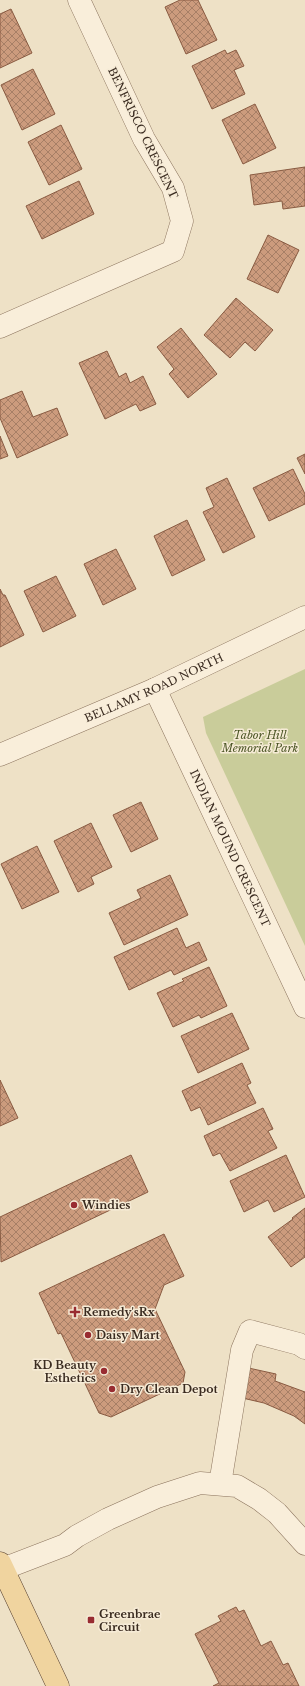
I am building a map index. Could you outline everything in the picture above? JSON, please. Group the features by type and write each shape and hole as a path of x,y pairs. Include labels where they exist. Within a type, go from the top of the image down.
{"main road":[{"path":"1,1567 58,1686"}],"street":[{"name":"BENFRISCO CRESCENT","path":"0,327 173,250 182,221 173,188 144,139 79,0"},
{"name":"BELLAMY ROAD NORTH","path":"0,754 155,689 305,617"},
{"name":"INDIAN MOUND CRESCENT","path":"155,689 305,1007"},
{"path":"220,1484 242,1350 250,1331 299,1344 305,1348"},
{"path":"1,1567 65,1545 77,1536 108,1519 157,1496 200,1483 237,1486 259,1499 277,1513 305,1544"}],"green space":[{"name":"Tabor Hill Memorial Park","path":"305,669 305,946 206,733 203,717"}],"building":[{"path":"180,0 198,0 217,40 186,54 165,7"},
{"path":"11,9 32,53 0,68 0,14"},
{"path":"225,50 227,54 236,50 244,66 234,70 245,94 212,109 192,66"},
{"path":"33,69 55,114 22,130 1,85"},
{"path":"255,104 276,148 243,164 222,120"},
{"path":"61,125 82,169 49,185 28,142"},
{"path":"305,167 305,206 283,209 282,201 254,205 250,175"},
{"path":"79,181 94,214 42,239 26,206"},
{"path":"268,235 299,250 278,293 247,279"},
{"path":"236,298 273,330 255,351 245,342 230,358 204,335"},
{"path":"181,328 217,374 188,398 169,374 174,369 157,347"},
{"path":"107,351 119,377 126,373 130,383 143,376 156,404 140,411 136,404 105,419 79,363"},
{"path":"22,391 33,417 57,408 68,435 17,458 0,418 0,400"},
{"path":"0,436 8,456 0,459"},
{"path":"305,454 305,474 297,458"},
{"path":"293,469 305,494 305,504 269,521 253,488"},
{"path":"227,478 255,537 223,553 203,512 214,507 206,488"},
{"path":"187,520 205,560 172,576 154,536"},
{"path":"116,549 136,589 103,605 84,564"},
{"path":"56,576 76,616 43,632 24,591"},
{"path":"0,589 3,595 5,595 24,635 0,647"},
{"path":"141,802 158,839 131,852 113,815"},
{"path":"91,823 112,867 91,877 94,884 78,892 54,841"},
{"path":"37,846 59,892 22,909 1,864"},
{"path":"170,875 188,915 124,945 109,913 141,898 137,890"},
{"path":"177,928 186,948 199,942 207,960 174,975 171,970 129,990 114,957"},
{"path":"209,967 227,1006 201,1018 199,1015 173,1027 157,993 184,981 182,979"},
{"path":"232,1013 249,1049 198,1073 181,1036"},
{"path":"242,1063 251,1083 247,1085 256,1103 208,1125 200,1107 191,1111 182,1091"},
{"path":"0,1080 18,1118 0,1126"},
{"path":"263,1108 273,1129 268,1131 277,1148 230,1171 220,1153 213,1156 204,1136"},
{"name":"Windies","path":"131,1155 148,1192 1,1262 0,1217"},
{"path":"286,1155 305,1197 274,1212 268,1200 244,1212 230,1181"},
{"path":"305,1208 305,1257 291,1267 268,1237 293,1219 292,1218"},
{"path":"164,1234 184,1276 164,1285 155,1309 185,1372 183,1383 111,1417 99,1413 61,1333 58,1334 39,1293"},
{"path":"244,1367 276,1374 275,1381 305,1392 305,1424 294,1416 264,1403 238,1397"},
{"path":"236,1607 239,1612 244,1610 261,1646 271,1641 283,1665 288,1663 299,1686 213,1686 219,1683 195,1634 221,1621 218,1616"}],"place":[{"name":"Windies","path":"74,1205"},
{"name":"Remedy'sRx","path":"75,1312"},
{"name":"Daisy Mart","path":"88,1335"},
{"name":"KD Beauty Esthetics","path":"104,1371"},
{"name":"Dry Clean Depot","path":"112,1389"},
{"name":"Greenbrae Circuit","path":"91,1620"}]}
